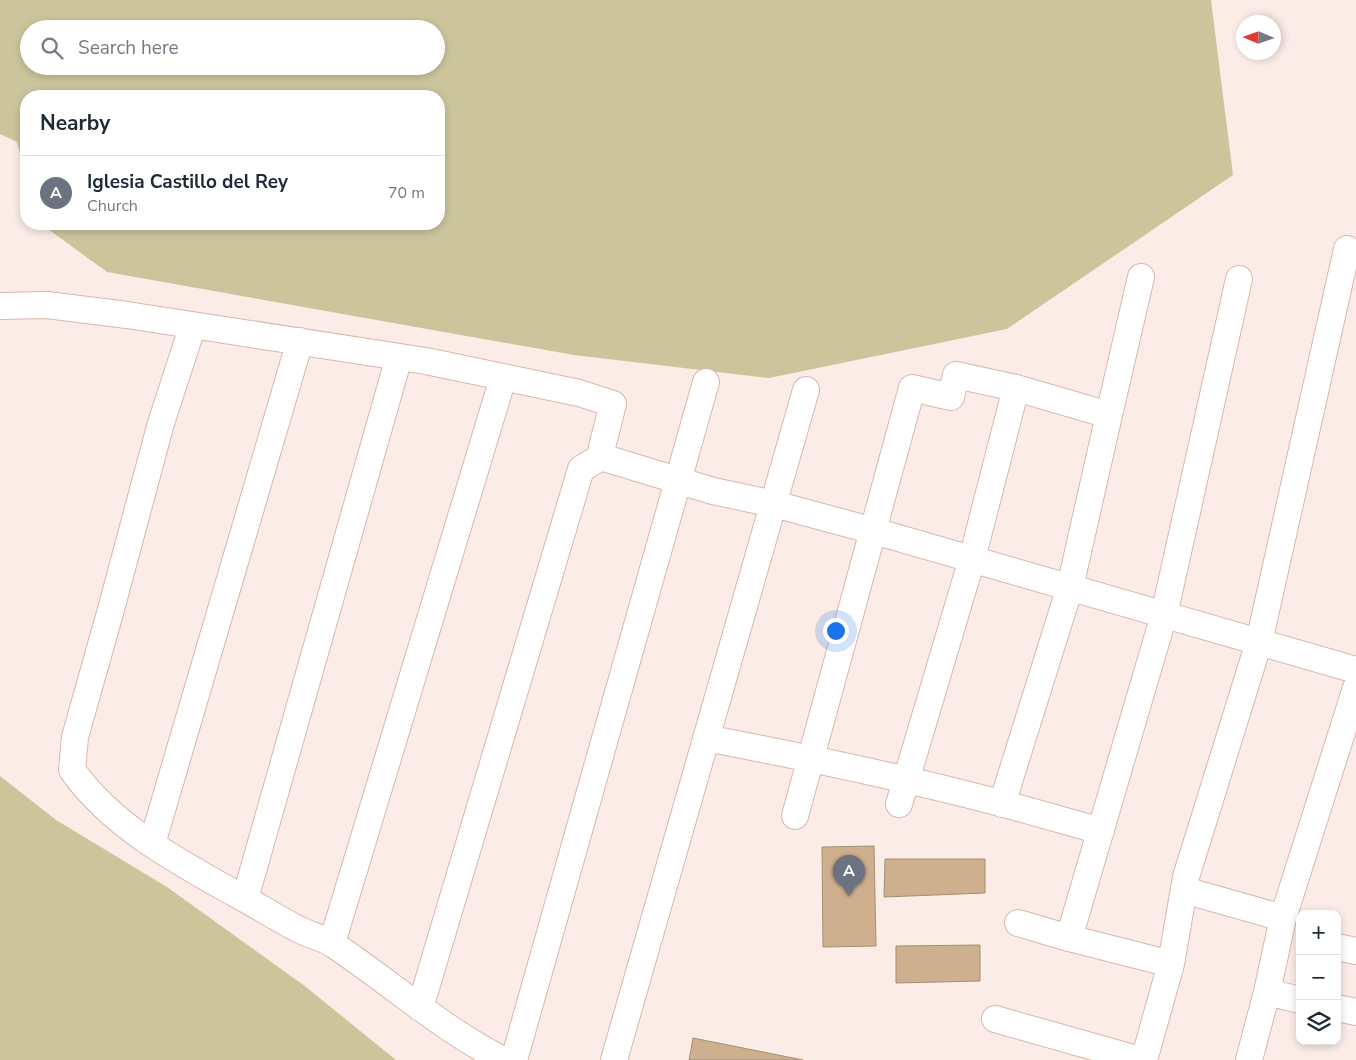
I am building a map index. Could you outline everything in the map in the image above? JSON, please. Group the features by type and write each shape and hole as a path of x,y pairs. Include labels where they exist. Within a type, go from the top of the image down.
{"street":[{"path":"994,1019 1142,1060 1171,964 1185,884 1259,642 1347,249"},
{"path":"1002,804 1070,588 1141,277"},
{"path":"1069,938 1164,615 1239,279"},
{"path":"0,306 47,305 193,325 399,357 579,393 613,404 601,457"},
{"path":"193,325 161,423 75,737 72,770 85,788 110,812 152,844 297,929 332,943 420,1008 481,1049 503,1060"},
{"path":"152,844 300,342"},
{"path":"245,899 399,357"},
{"path":"795,816 912,388 951,397 956,375 1016,388 1109,415"},
{"path":"332,943 503,378"},
{"path":"514,1060 706,382"},
{"path":"899,804 972,560 1016,388"},
{"path":"614,1060 806,390"},
{"path":"420,1008 581,469 601,457 713,491 774,504 874,531 1356,670"},
{"path":"1249,1060 1267,992 1288,930 1356,688"},
{"path":"706,738 811,758 907,780 1101,831"},
{"path":"1185,884 1288,930"},
{"path":"1018,923 1171,964"},
{"path":"1341,948 1356,951"},
{"path":"1267,992 1296,999"},
{"path":"1341,1009 1356,1012"}],"shaded area":[{"path":"0,0 1211,0 1233,175 1007,329 769,378 574,355 107,272 49,230 445,230 445,90 20,90 20,153 17,142 0,134"},
{"path":"0,776 56,820 167,887 306,987 396,1060 0,1060"}],"building":[{"path":"874,846 876,946 823,947 822,847"},
{"path":"885,859 985,859 985,893 884,897"},
{"path":"980,945 980,981 896,983 896,946"},
{"path":"693,1038 803,1060 689,1060"}],"place":[{"name":"Iglesia Castillo del Rey","path":"849,896"}]}
